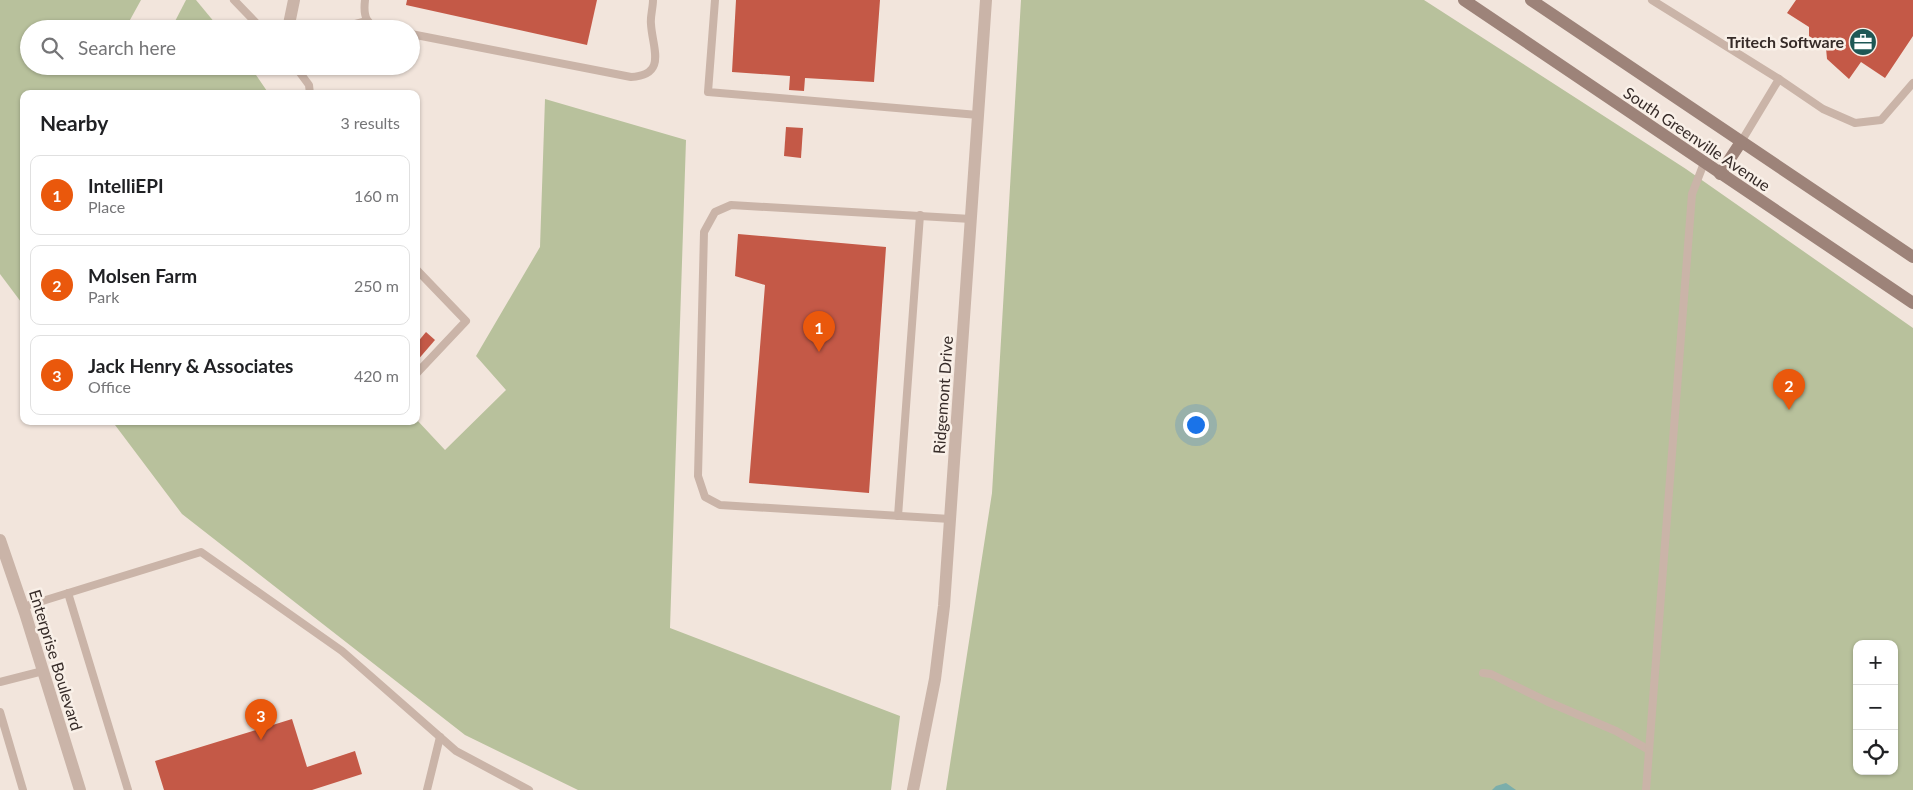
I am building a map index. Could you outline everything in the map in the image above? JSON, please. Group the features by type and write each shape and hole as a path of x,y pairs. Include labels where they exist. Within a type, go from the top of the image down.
{"main road":[{"name":"South Greenville Avenue","path":"1464,0 1913,303"},
{"name":"South Greenville Avenue","path":"1531,0 1545,4 1741,142 1913,257"},
{"path":"1720,174 1741,142"}],"street":[{"path":"290,20 294,0"},
{"name":"Ridgemont Drive","path":"912,790 935,679 944,606 986,0"},
{"name":"Enterprise Boulevard","path":"0,540 80,790"}],"lane":[{"path":"234,0 253,20"},
{"path":"365,0 366,20"},
{"path":"420,36 631,76 642,76 650,70 656,59 655,41 651,24 653,0"},
{"path":"715,0 708,92 978,115"},
{"path":"1652,0 1779,79 1823,109 1855,123 1881,120 1913,82"},
{"path":"302,75 309,85 310,90"},
{"path":"1741,142 1779,79"},
{"path":"1646,790 1692,194 1704,163"},
{"path":"950,519 720,505 705,497 698,476 704,232 715,212 731,206 971,219"},
{"path":"898,516 920,215"},
{"path":"420,273 466,321 420,370"},
{"path":"23,607 200,552 342,651 456,751 529,790"},
{"path":"68,593 128,790"},
{"path":"0,682 43,671"},
{"path":"1483,673 1491,674 1546,701 1616,731 1650,750"},
{"path":"0,712 23,790"},
{"path":"427,790 440,737"}],"green space":[{"path":"0,0 141,0 130,20 20,20 20,75 256,75 266,90 20,90 20,301 0,274"},
{"path":"186,0 196,0 213,20 176,20"},
{"path":"1021,0 1424,0 1686,169 1913,328 1913,790 946,790 992,493"},
{"path":"545,99 686,140 670,628 900,716 891,790 578,790 465,735 182,514 115,425 420,425 420,423 445,450 506,390 476,356 540,247"}],"water":[{"path":"1506,783 1516,790 1492,790 1496,786"}],"building":[{"path":"407,0 597,0 587,45 406,5"},
{"path":"736,0 880,0 874,82 805,78 804,91 789,90 790,76 732,72"},
{"name":"Tritech Software","path":"1796,0 1913,0 1913,36 1885,78 1861,62 1849,79 1827,59 1826,48 1809,36 1809,27 1787,13"},
{"path":"786,127 803,128 801,158 784,156"},
{"path":"738,234 886,247 869,493 749,483 765,285 735,276"},
{"path":"426,332 435,340 420,357 420,339"},
{"path":"292,719 307,767 355,751 362,774 312,790 164,790 155,761"}],"place":[{"name":"Tritech Software","path":"1863,42"},
{"name":"IntelliEPI","path":"819,352"},
{"name":"Molsen Farm","path":"1789,410"},
{"name":"Jack Henry & Associates","path":"261,740"}]}
